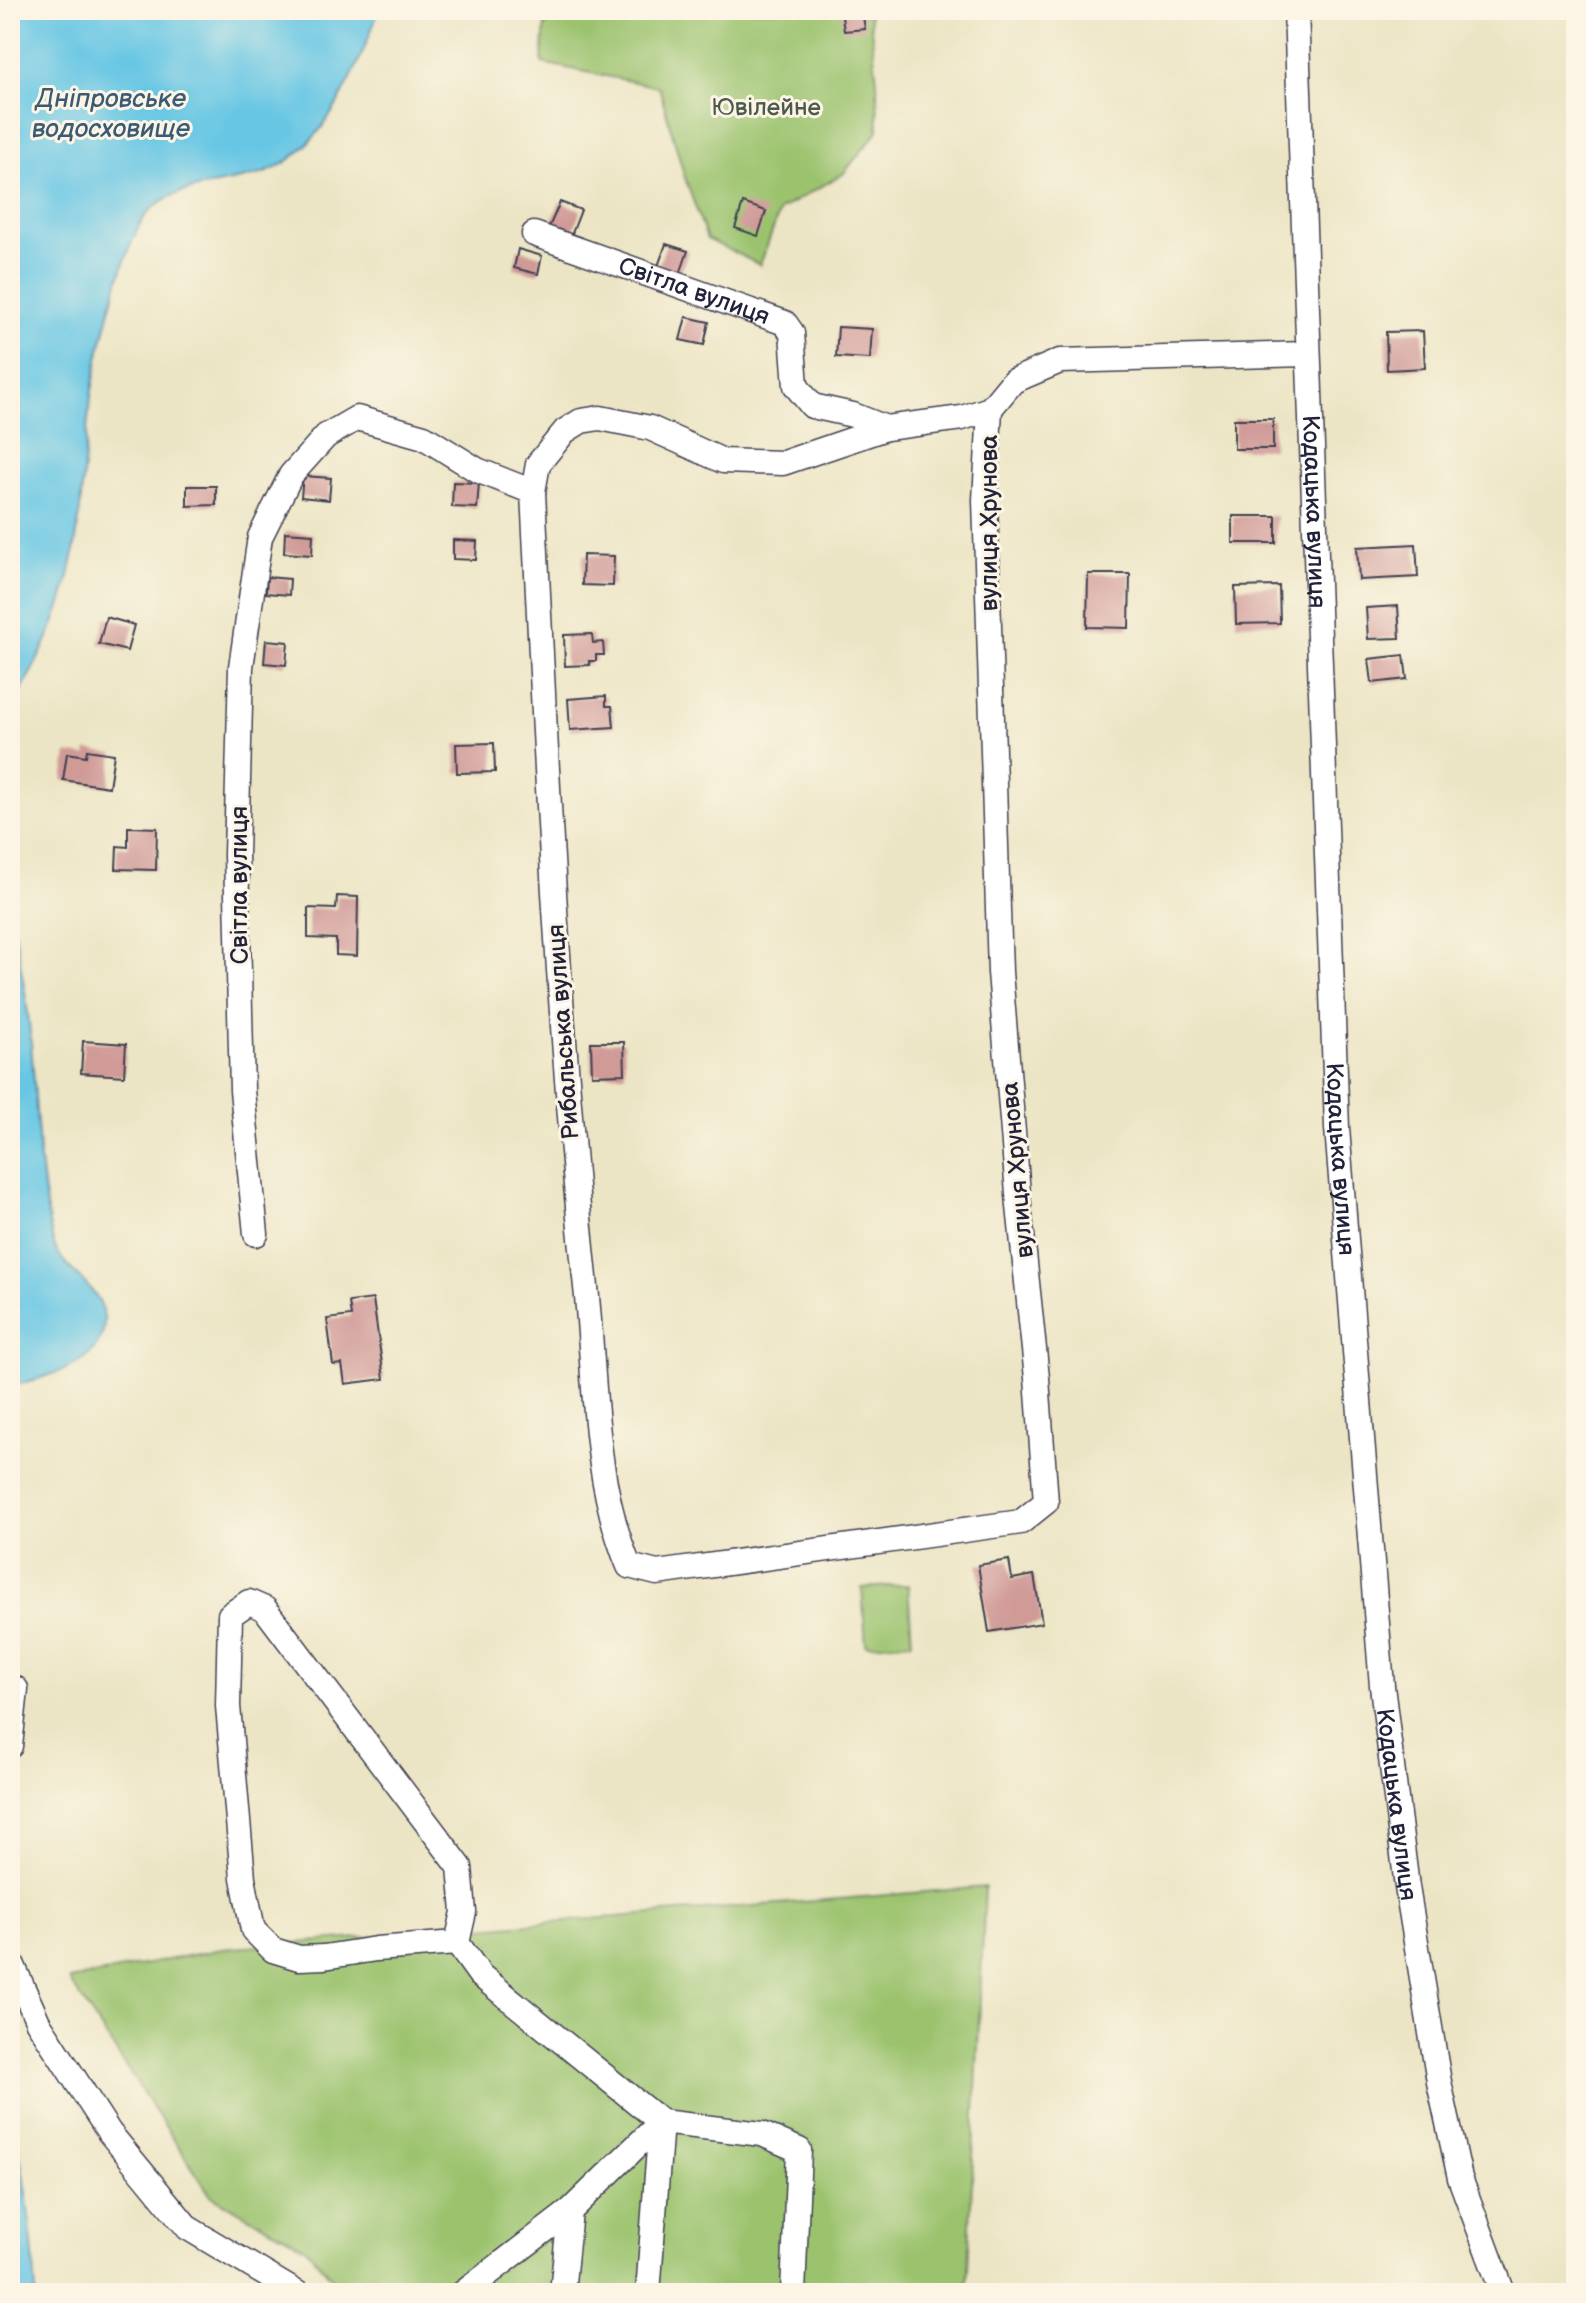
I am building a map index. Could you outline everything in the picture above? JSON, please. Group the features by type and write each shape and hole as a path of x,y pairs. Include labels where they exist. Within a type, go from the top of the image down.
{"street":[{"name":"Кодацька вулиця","path":"1296,10 1337,1128 1382,1686 1407,1887 1439,2082 1460,2178 1503,2293"},
{"name":"Світла вулиця","path":"534,234 785,323 792,333 796,386 812,406 853,415 886,428"},
{"path":"990,409 1013,381 1060,361 1307,354"},
{"name":"Рибальська вулиця","path":"629,1566 614,1530 601,1466 572,1150 550,833 533,492 538,464 565,431 581,421 600,418 650,428 723,461 783,463 886,428 962,418 990,409"},
{"name":"вулиця Хрунова","path":"629,1566 657,1573 1021,1522 1046,1502 1000,972 985,500 990,409"},
{"name":"Світла вулиця","path":"256,1234 242,1090 236,855 241,667 260,537 291,475 326,436 357,418 424,437 477,470 533,492"},
{"path":"457,1943 299,1958 273,1950 253,1930 243,1878 228,1706 230,1615 249,1602 265,1609 460,1867 464,1912 457,1943 480,1975 661,2122 762,2134 799,2150 793,2293"},
{"path":"10,1746 16,1689"},
{"path":"10,1959 38,2022 109,2132 188,2228 297,2293"},
{"path":"463,2293 570,2211 661,2122"},
{"path":"648,2293 661,2122"},
{"path":"562,2293 570,2211"}],"green space":[{"name":"Ювілейне","path":"546,10 869,10 877,82 878,131 843,174 780,210 760,265 707,239 685,178 659,87 542,63"},
{"path":"908,1585 912,1642 866,1645 862,1588"},
{"path":"985,1887 967,2293 345,2293 305,2247 211,2196 69,1980 222,1949"}],"water":[{"name":"Дніпровське водосховище","path":"10,10 379,10 337,105 305,146 286,162 264,173 170,197 146,215 137,230 118,282 97,362 78,528 66,587 46,642 10,711"},
{"path":"10,908 27,1008 40,1160 53,1241 58,1253 94,1294 104,1319 97,1346 78,1363 10,1389"},
{"path":"10,2108 27,2200 36,2293 10,2293"}],"building":[{"path":"841,10 862,10 865,29 844,31"},
{"path":"560,202 581,210 571,236 549,227"},
{"path":"743,203 766,211 758,236 735,228"},
{"path":"666,244 688,251 679,277 657,269"},
{"path":"518,249 542,256 538,274 514,268"},
{"path":"686,317 709,322 704,345 680,340"},
{"path":"838,327 872,329 870,359 836,357"},
{"path":"1423,331 1425,368 1387,370 1386,332"},
{"path":"1234,419 1273,419 1273,449 1234,449"},
{"path":"303,476 331,478 329,500 301,497"},
{"path":"453,482 479,483 477,508 452,507"},
{"path":"187,486 216,486 216,505 187,506"},
{"path":"1233,516 1276,516 1276,543 1233,543"},
{"path":"285,532 313,534 312,555 284,553"},
{"path":"453,540 477,541 476,560 453,559"},
{"path":"1416,544 1418,577 1359,580 1357,547"},
{"path":"583,555 614,556 613,586 582,585"},
{"path":"1088,574 1130,574 1129,628 1087,627"},
{"path":"267,577 290,579 289,595 266,593"},
{"path":"1279,586 1280,623 1236,624 1235,587"},
{"path":"1398,606 1400,638 1368,639 1366,608"},
{"path":"106,617 134,625 127,651 99,644"},
{"path":"592,634 593,643 603,642 604,655 596,655 596,661 589,661 590,665 565,666 564,635"},
{"path":"266,640 288,642 286,665 264,663"},
{"path":"1404,655 1407,679 1372,683 1369,659"},
{"path":"606,696 606,706 612,706 614,727 570,730 568,699"},
{"path":"494,743 495,772 457,773 456,744"},
{"path":"87,750 114,754 109,787 63,780 67,753 86,756"},
{"path":"128,827 157,828 156,870 116,869 117,846 128,847"},
{"path":"337,896 358,897 357,956 336,955 336,939 308,938 308,908 336,909"},
{"path":"83,1041 126,1044 124,1076 81,1073"},
{"path":"591,1042 624,1042 625,1074 592,1075"},
{"path":"373,1299 384,1379 345,1384 342,1364 333,1365 327,1319 351,1316 349,1302"},
{"path":"1009,1560 1012,1579 1034,1575 1042,1623 989,1632 978,1565"}]}
